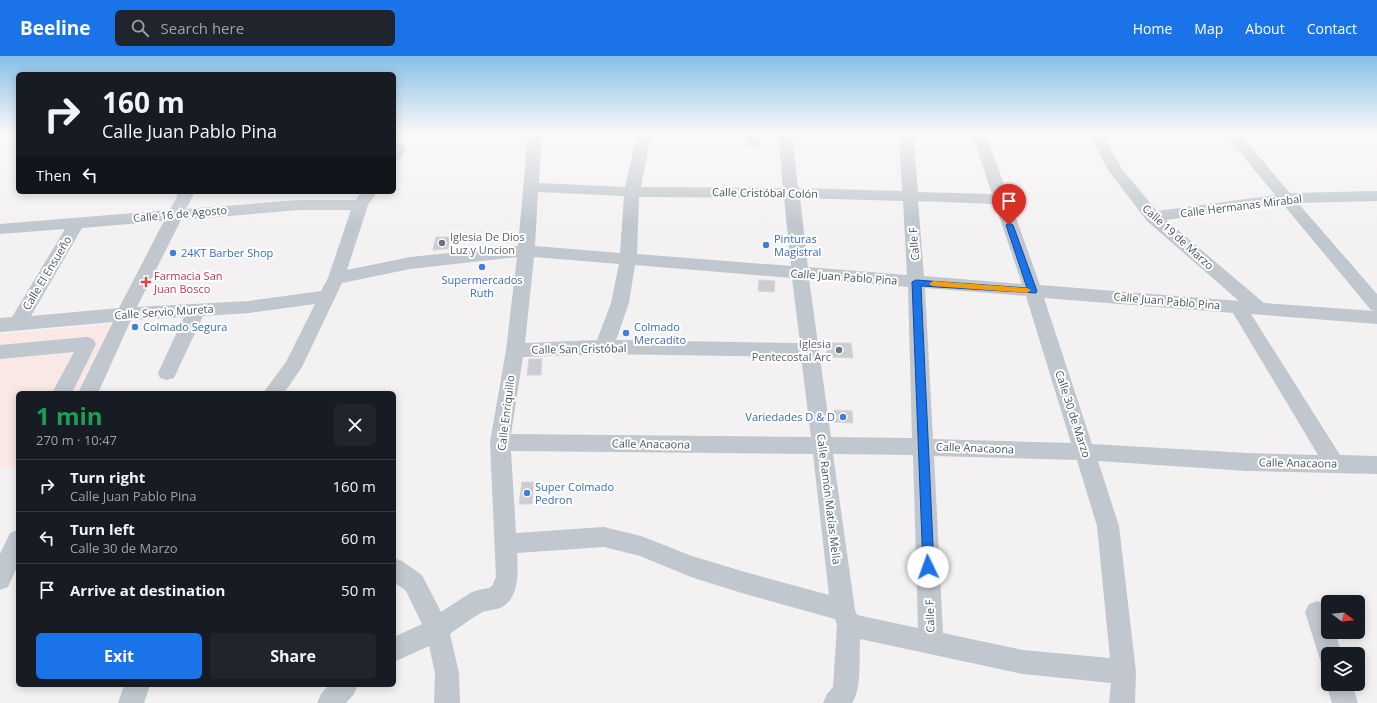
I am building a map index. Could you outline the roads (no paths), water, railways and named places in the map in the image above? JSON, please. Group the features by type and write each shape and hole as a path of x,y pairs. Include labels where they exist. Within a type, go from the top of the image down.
{"street":[{"name":"Calle Enriquillo","path":"396,649 437,629 478,601 494,599 501,593 507,577 500,442 515,350 524,281 532,164"},
{"path":"604,347 620,303 628,260 632,192 638,164"},
{"name":"Calle Ramón Matías Mella","path":"789,164 800,273 846,618 845,692 836,703"},
{"name":"Calle F","path":"908,164 916,282 931,642"},
{"name":"Calle 30 de Marzo","path":"989,164 1033,291 1086,452 1108,526 1124,672 1122,703"},
{"name":"Calle 19 de Marzo","path":"1112,164 1130,190 1153,217 1260,309"},
{"path":"1257,164 1377,306"},
{"name":"Calle Cristóbal Colón","path":"530,188 632,192 793,193 1000,199"},
{"path":"89,391 125,314 186,194"},
{"name":"Calle Hermanas Mirabal","path":"1153,217 1286,198 1377,196"},
{"path":"274,391 292,367 328,296 336,278 364,198"},
{"name":"Calle 16 de Agosto","path":"0,228 299,205 364,198"},
{"name":"Calle El Ensueño","path":"8,324 76,223"},
{"name":"Calle Juan Pablo Pina","path":"336,278 410,262 525,251 1377,318"},
{"name":"Calle Servio Mureta","path":"8,324 125,314 249,306 328,296"},
{"path":"1238,307 1282,381 1334,463"},
{"path":"167,373 197,309"},
{"path":"0,352 113,342"},
{"path":"63,391 87,344"},
{"name":"Calle San Cristóbal","path":"515,350 604,347 811,350"},
{"name":"Calle Anacaona","path":"500,442 923,447 1086,452 1247,462 1377,465"},
{"path":"506,544 604,537 641,546 691,566 846,618 931,642 1023,662 1124,672"},
{"path":"2,570 16,544"},
{"path":"396,570 414,583 437,629 447,673 447,703"},
{"path":"1317,612 1328,647"},
{"path":"131,703 136,687"},
{"path":"330,703 343,687"},
{"path":"1342,691 1346,703"}],"place":[{"name":"Iglesia De Dios Luz y Uncion","path":"442,243"},
{"name":"Pinturas Magistral","path":"766,245"},
{"name":"24KT Barber Shop","path":"173,253"},
{"name":"Supermercados Ruth","path":"482,267"},
{"name":"Farmacia San Juan Bosco","path":"146,282"},
{"name":"Colmado Segura","path":"135,327"},
{"name":"Colmado Mercadito","path":"626,333"},
{"name":"Iglesia Pentecostal Arc","path":"839,350"},
{"name":"Variedades D & D","path":"843,417"},
{"name":"Super Colmado Pedron","path":"527,493"}]}
